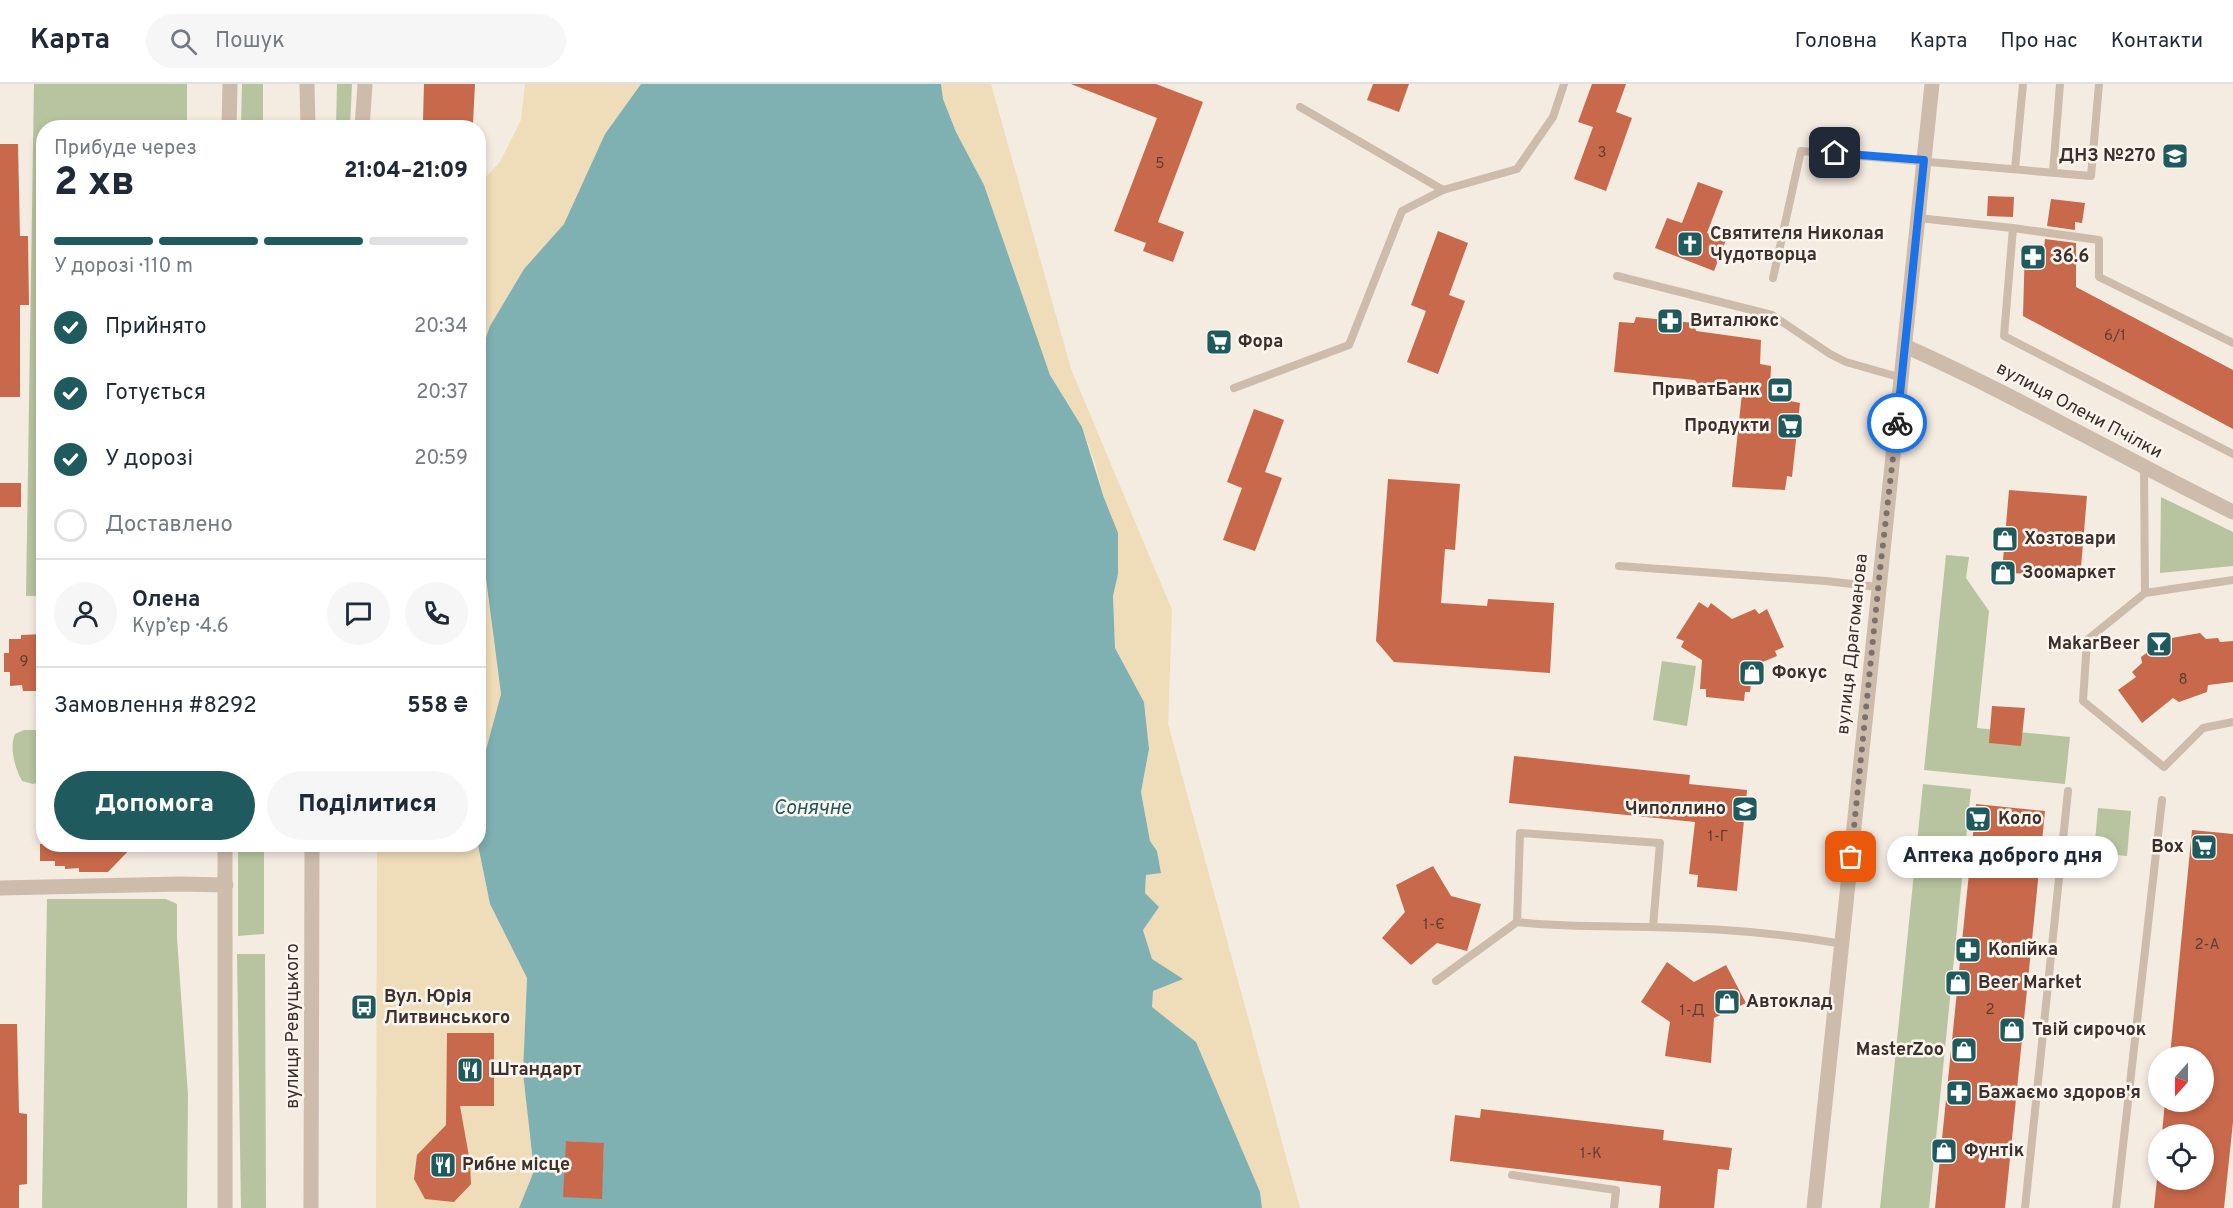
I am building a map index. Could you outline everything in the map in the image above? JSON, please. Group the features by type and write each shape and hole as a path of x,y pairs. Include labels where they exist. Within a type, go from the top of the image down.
{"street":[{"path":"229,120 230,84"},
{"path":"307,84 308,120"},
{"path":"363,120 365,84"},
{"name":"вулиця Драгоманова","path":"1815,1208 1932,84"},
{"name":"вулиця Олени Пчілки","path":"1905,346 1960,370 2144,468 2233,512"},
{"path":"225,852 225,1208"},
{"name":"вулиця Ревуцького","path":"311,1208 312,852"},
{"path":"0,888 225,885"}],"lane":[{"path":"1234,388 1349,345 1402,211 1443,190 1517,169 1553,117 1564,84"},
{"path":"2015,169 2023,84"},
{"path":"2053,172 2060,84"},
{"path":"1773,278 1801,151 2091,176 2099,84"},
{"path":"1300,107 1443,190"},
{"path":"1918,218 2099,240 2099,277 2233,343"},
{"path":"2013,228 2004,336 2233,454"},
{"path":"1617,276 1772,315 1830,354 1846,362 1902,378"},
{"path":"2144,468 2145,593"},
{"path":"1619,566 1827,581 1878,587"},
{"path":"2233,580 2145,593 2087,640 2084,701 2164,767 2203,728 2233,722"},
{"path":"2025,1208 2067,792"},
{"path":"2116,1208 2162,800"},
{"path":"1517,922 1520,833 1660,843 1653,927"},
{"path":"1436,981 1517,922 1556,926 1653,927 1796,936 1843,944"},
{"path":"1512,1175 1616,1190 1614,1208"}],"green space":[{"path":"34,84 187,84 187,120 36,120 36,596 26,596"},
{"path":"242,84 263,84 263,120 241,120"},
{"path":"337,84 352,84 350,120 336,120"},
{"path":"2161,497 2233,532 2233,566 2160,573"},
{"path":"1946,555 1969,557 1966,578 1989,611 1977,728 2070,737 2065,784 1924,770"},
{"path":"1662,661 1696,666 1687,726 1653,720"},
{"path":"24,730 36,730 36,783 22,781 17,770 13,745 15,734"},
{"path":"1923,784 1971,789 1929,1208 1880,1208"},
{"path":"2098,808 2131,811 2127,856 2094,853"},
{"path":"238,852 264,852 264,934 238,936"},
{"path":"47,899 166,899 177,904 177,938 188,1095 187,1208 42,1208"},
{"path":"237,954 265,954 266,1208 241,1208"}],"sand":[{"path":"525,84 641,84 605,134 564,224 524,269 490,326 486,338 486,177 500,162 521,120"},
{"path":"941,84 991,84 1071,369 1172,610 1168,724 1300,1208 1262,1208 1260,1192 1196,1042 1151,1007 1152,959 1143,930 1146,875 1161,872 1157,851 1150,841 1141,792 1149,749 1144,702 1115,648 1113,596 1118,574 1104,498 1082,427 1050,375 984,185 956,132 943,99"},
{"path":"486,584 501,694 486,750"},
{"path":"377,852 479,852 490,904 527,978 523,1073 534,1171 519,1208 376,1208"}],"water":[{"name":"Сонячне","path":"641,84 941,84 943,99 956,132 984,185 1050,375 1082,427 1104,498 1118,533 1118,574 1113,596 1115,648 1144,702 1149,749 1141,792 1150,841 1157,851 1161,873 1146,875 1145,893 1159,907 1143,930 1152,959 1183,979 1153,991 1152,1007 1196,1042 1260,1192 1262,1208 519,1208 534,1171 523,1073 527,978 490,904 479,852 486,852 486,750 501,694 486,579 486,338 490,326 524,269 564,224 605,134","holes":["567,1141 604,1144 601,1199"]}],"building":[{"path":"424,84 475,84 473,120 423,120"},
{"path":"1071,84 1156,84 1203,102 1158,222 1184,232 1173,262 1143,251 1146,243 1114,231 1157,118"},
{"path":"1373,84 1409,84 1399,112 1367,100"},
{"path":"1592,84 1626,84 1616,112 1632,118 1606,191 1574,179 1593,127 1578,122"},
{"path":"0,144 18,144 20,236 28,236 29,305 20,305 20,397 0,397"},
{"name":"Святителя Николая Чудотворца","path":"1698,182 1723,191 1707,233 1726,240 1714,271 1655,248 1667,218 1682,223"},
{"path":"1988,196 2014,197 2013,217 1987,216"},
{"path":"2051,199 2085,203 2082,223 2075,222 2075,230 2047,226"},
{"path":"1438,231 1468,243 1449,295 1465,301 1438,374 1407,362 1426,311 1411,305"},
{"path":"2045,239 2076,243 2076,287 2233,370 2233,429 2023,316 2025,245 2044,248"},
{"path":"1636,317 1694,323 1696,331 1761,340 1760,364 1771,366 1770,389 1780,390 1780,399 1800,403 1792,477 1787,476 1785,490 1732,487 1742,393 1701,389 1695,380 1614,372 1619,322 1634,323"},
{"path":"1254,409 1284,420 1265,472 1282,478 1255,551 1223,540 1242,488 1227,482"},
{"path":"1388,479 1460,484 1455,550 1445,549 1441,603 1487,606 1488,599 1554,603 1550,673 1394,662 1376,641"},
{"path":"0,483 21,483 21,507 0,507"},
{"path":"2009,490 2087,496 2080,579 2002,572"},
{"path":"1699,602 1708,608 1711,603 1732,619 1755,609 1759,614 1767,609 1784,647 1775,651 1777,656 1753,666 1750,692 1745,692 1744,701 1706,697 1706,689 1700,689 1702,660 1681,647 1684,641 1676,638"},
{"path":"2200,633 2206,639 2218,638 2220,642 2233,641 2233,682 2208,685 2207,692 2179,702 2173,698 2142,723 2118,690 2136,677 2132,672 2142,663 2141,657 2166,639"},
{"path":"36,634 36,691 23,691 22,685 10,686 10,672 4,672 4,653 9,653 9,639 21,639 21,635"},
{"path":"1992,706 2025,708 2021,746 1989,743"},
{"path":"1514,756 1690,775 1689,784 1747,790 1737,891 1697,887 1698,875 1689,874 1695,822 1509,803"},
{"path":"1976,804 2045,811 2005,1208 1935,1208"},
{"path":"2192,830 2233,834 2233,1122 2224,1208 2154,1208 2156,1190 2214,1190 2214,1124 2163,1124 2164,1112 2214,1112 2214,1046 2171,1046"},
{"path":"40,852 127,852 108,872 79,872 79,868 65,869 65,866 55,866 55,861 40,861"},
{"path":"1433,866 1451,896 1481,904 1467,951 1437,943 1411,965 1382,938 1405,912 1396,885"},
{"path":"1667,962 1694,982 1726,965 1746,1003 1714,1018 1711,1063 1665,1056 1670,1022 1641,1002"},
{"path":"0,1024 17,1024 19,1113 27,1114 27,1184 19,1185 19,1208 0,1208"},
{"path":"447,1033 494,1033 494,1106 460,1106 470,1162 471,1184 454,1202 425,1199 414,1179 417,1155 446,1125"},
{"path":"1481,1109 1664,1130 1663,1140 1732,1148 1729,1170 1718,1169 1714,1208 1659,1208 1661,1186 1450,1161 1455,1115 1480,1118"},
{"path":"566,1141 604,1143 602,1199 563,1197"}],"way so far":[{"path":"1851,857 1897,423"}],"place":[{"name":"ДНЗ №270","path":"2175,156"},
{"name":"Святителя Николая Чудотворца","path":"1690,244"},
{"name":"36.6","path":"2033,257"},
{"name":"Виталюкс","path":"1670,321"},
{"name":"Фора","path":"1219,342"},
{"name":"ПриватБанк","path":"1780,390"},
{"name":"Продукти","path":"1790,426"},
{"name":"Хозтовари","path":"2005,539"},
{"name":"Зоомаркет","path":"2003,573"},
{"name":"MakarBeer","path":"2159,644"},
{"name":"Фокус","path":"1752,673"},
{"name":"Чиполлино","path":"1745,809"},
{"name":"Коло","path":"1978,819"},
{"name":"Box","path":"2204,847"},
{"name":"Аптека доброго дня","path":"1851,857"},
{"name":"Копійка","path":"1968,950"},
{"name":"Beer Market","path":"1958,983"},
{"name":"Автоклад","path":"1727,1002"},
{"name":"Вул. Юрія Литвинського","path":"364,1007"},
{"name":"Твій сирочок","path":"2012,1030"},
{"name":"MasterZoo","path":"1964,1050"},
{"name":"Штандарт","path":"470,1070"},
{"name":"Бажаємо здоров'я","path":"1959,1093"},
{"name":"Фунтік","path":"1944,1151"},
{"name":"Рибне місце","path":"443,1165"}],"route":[{"path":"1835,153 1924,160 1897,423"}]}
